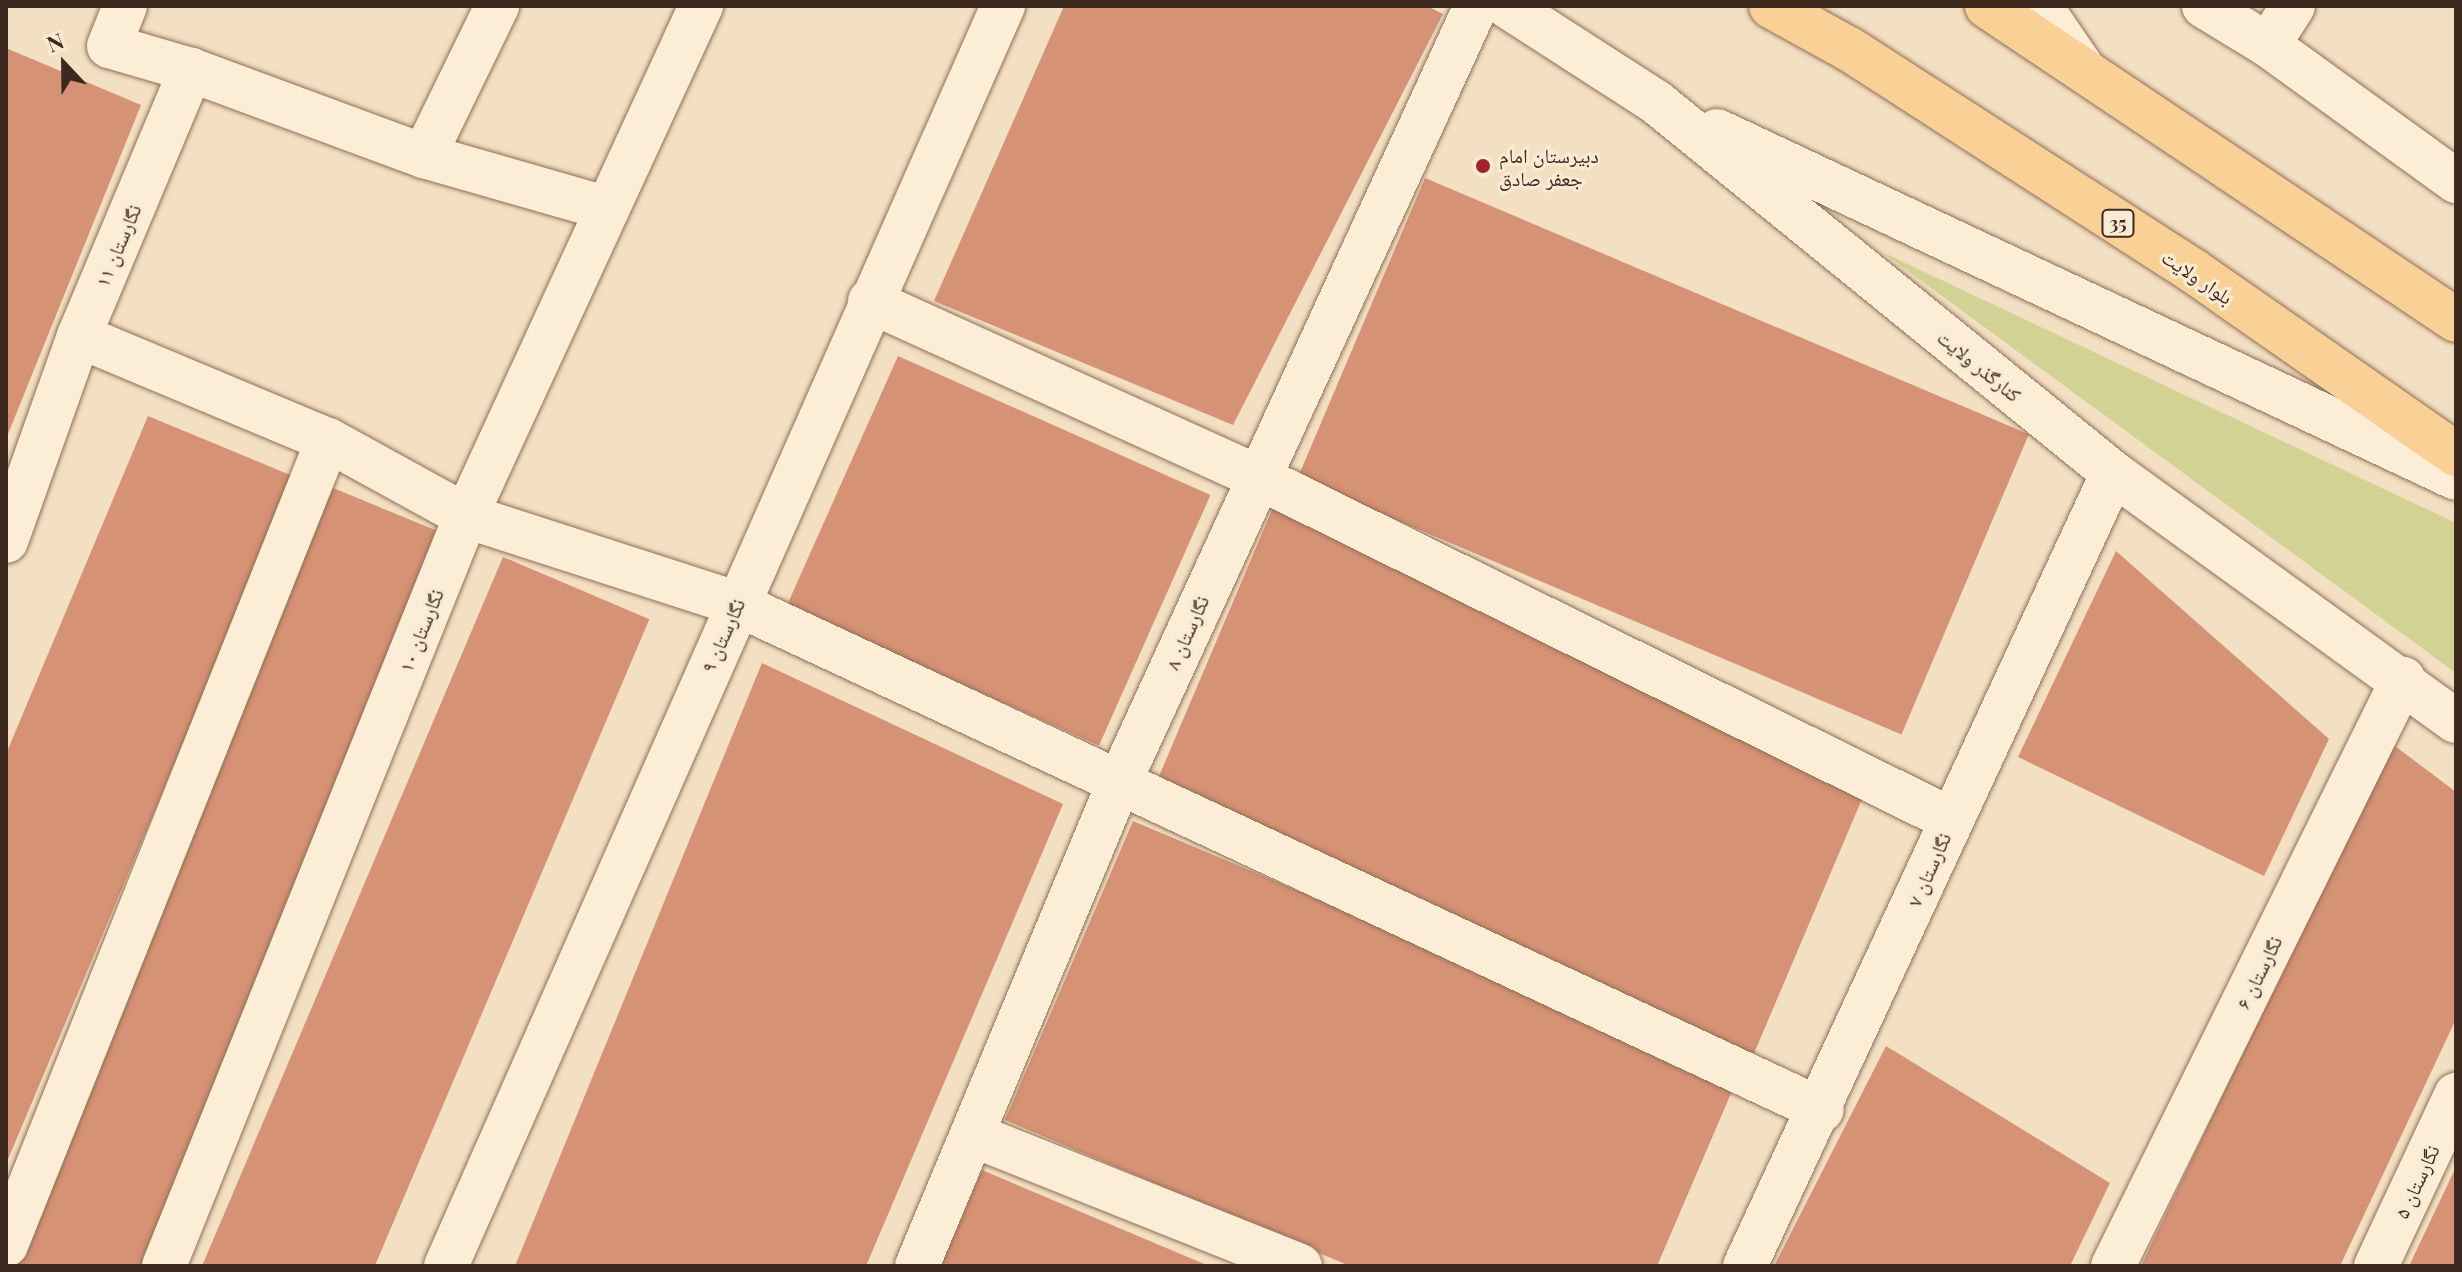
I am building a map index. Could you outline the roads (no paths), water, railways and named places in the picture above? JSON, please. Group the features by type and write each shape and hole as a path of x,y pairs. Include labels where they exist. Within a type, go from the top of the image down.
{"main road":[{"name":"بلوار ولایت","path":"1771,6 1849,49 2192,270 2456,454"},
{"path":"1799,6 1849,49"},
{"path":"1987,6 2451,314"}],"street":[{"path":"125,6 109,46 191,70 424,156 605,208"},
{"path":"424,156 497,6"},
{"name":"نگارستان ۱۰","path":"164,1266 466,516 605,208 701,6"},
{"name":"نگارستان ۹","path":"446,1266 735,603 1003,6"},
{"name":"نگارستان ۸","path":"917,1266 1118,785 1256,476 1476,6"},
{"name":"کنارگذر ولایت","path":"1507,6 1656,102 2113,473 2403,679 2456,721"},
{"path":"2040,6 2081,66"},
{"path":"2204,6 2268,45 2456,181"},
{"path":"2268,45 2293,6"},
{"name":"نگارستان ۱۱","path":"6,541 79,336 191,70"},
{"path":"1656,102 2456,478"},
{"path":"870,301 1256,476 1950,819"},
{"path":"79,336 328,440 466,516 735,603 1118,785 1822,1110"},
{"path":"6,1245 328,440"},
{"name":"نگارستان ۷","path":"1745,1266 1822,1110 1950,819 2113,473"},
{"name":"نگارستان ۶","path":"2113,1266 2403,679"},
{"name":"نگارستان ۵","path":"2376,1266 2456,1095"},
{"path":"973,1135 1300,1266"}],"place":[{"name":"دبیرستان امام جعفر صادق","path":"1483,166"}]}
